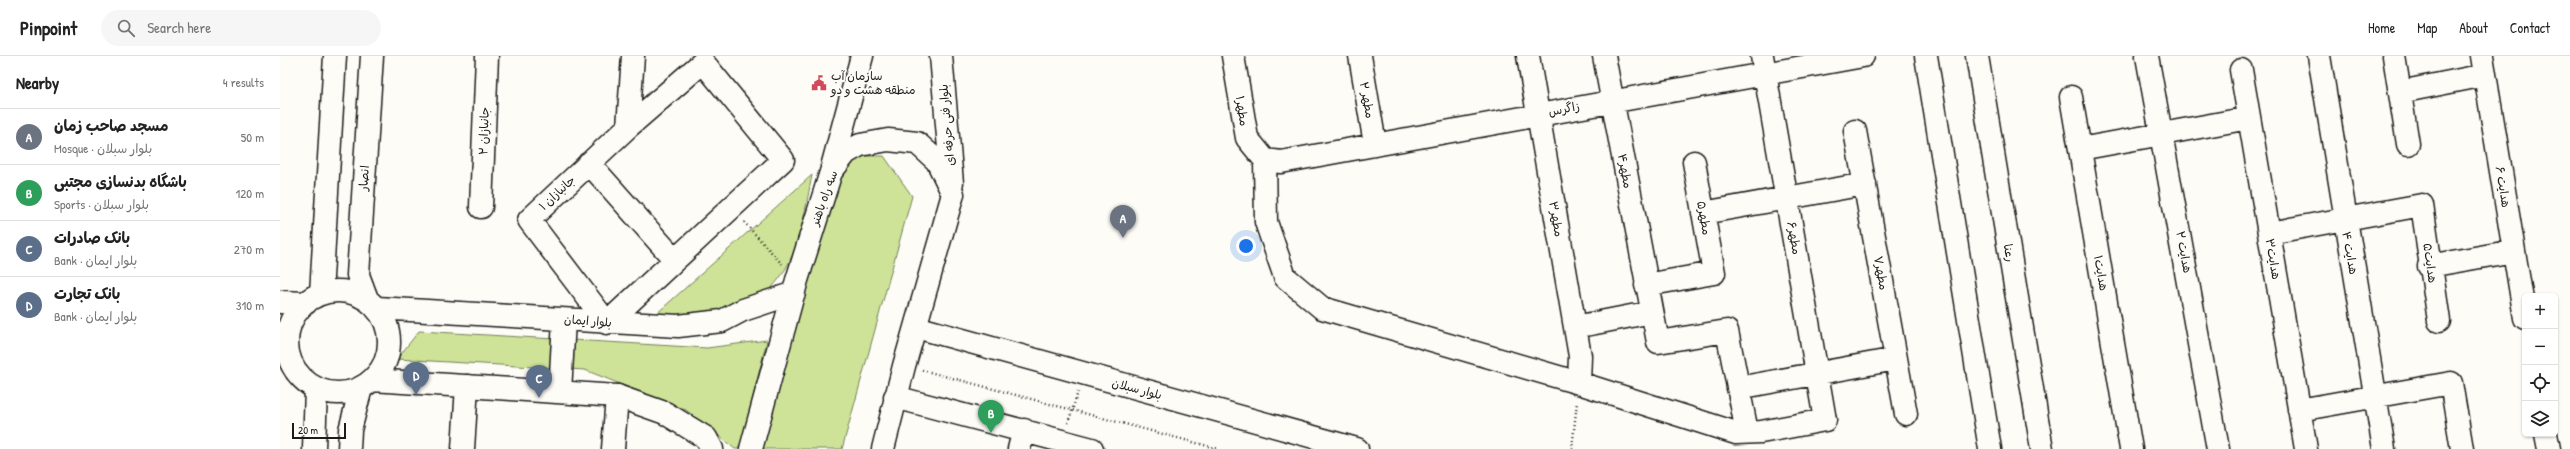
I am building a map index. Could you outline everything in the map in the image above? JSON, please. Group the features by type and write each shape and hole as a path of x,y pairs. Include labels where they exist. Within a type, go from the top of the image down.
{"street":[{"path":"314,449 311,384 292,364 287,338 296,313 313,298 335,56"},
{"name":"انصار","path":"372,56 358,275 372,304"},
{"name":"جانبازان ۲","path":"481,207 486,56"},
{"path":"628,127 633,56"},
{"path":"831,172 862,56"},
{"name":"بلوار فنی حرفه ای","path":"941,56 953,194"},
{"name":"مطهر۱","path":"1233,56 1247,138 1265,160"},
{"name":"مطهر ۲","path":"1360,56 1375,144"},
{"name":"مطهر۳","path":"1528,56 1580,356 1579,383"},
{"name":"مطهر۴","path":"1604,56 1646,285 1658,342 1727,331 1738,388"},
{"name":"زاگرس","path":"1265,160 1281,162 1612,100 1763,65 1863,56"},
{"path":"1926,56 1990,449"},
{"name":"رعنا","path":"1977,56 2042,449"},
{"name":"هدایت ۲","path":"2147,56 2163,133 2218,449"},
{"name":"هدایت ۴","path":"2319,56 2344,218 2384,449"},
{"path":"2394,56 2408,144"},
{"name":"جانبازان ۱","path":"607,323 529,220 628,127 703,62 783,160 731,208"},
{"name":"مطهر۶","path":"1747,432 1825,420 1763,65"},
{"path":"2400,92 2483,66"},
{"name":"هدایت ۶","path":"2483,66 2522,300"},
{"name":"هدایت۳","path":"2241,70 2306,449"},
{"name":"هدایت۱","path":"2071,97 2131,449"},
{"path":"2080,149 2249,118"},
{"name":"مطهر۷","path":"1855,131 1906,414"},
{"name":"سه راه باهنر","path":"751,449 795,286 831,172 846,153 860,145 888,140 917,143 937,161 953,194"},
{"path":"1265,160 1266,222 1285,277 1322,308 1579,383 1736,433 1747,432 1738,388 1896,359"},
{"name":"مطهر۵","path":"1646,285 1714,274 1694,162"},
{"path":"589,164 675,260"},
{"path":"1703,213 1865,184"},
{"path":"883,449 895,397 953,194"},
{"name":"هدایت۵","path":"2344,218 2422,205 2429,266 2439,321"},
{"path":"607,323 731,208"},
{"path":"2269,233 2344,218"},
{"path":"2429,266 2514,251"},
{"name":"بلوار ایمان","path":"372,304 564,320 678,326 722,321 795,286"},
{"path":"280,302 313,298 342,291 372,304 384,319 389,345 383,364 366,384 350,430 349,449"},
{"path":"1575,327 1652,312"},
{"path":"560,392 564,320"},
{"name":"بلوار سبلان","path":"916,327 1357,449"},
{"path":"280,376 311,384 335,393 366,384 467,386 617,396 665,413 706,438 712,449"},
{"path":"2299,410 2451,383 2462,449"},
{"path":"463,449 467,386"},
{"path":"613,449 617,396"},
{"path":"895,397 1022,440 1063,441 1092,449"},
{"path":"2547,437 2549,449"}],"path":[{"path":"731,208 795,286"},
{"path":"904,366 1072,409 1219,449"},
{"path":"1063,441 1083,374"},
{"path":"1572,449 1579,383"}],"green space":[{"path":"859,156 884,156 912,196 842,449 762,449 814,249 838,175"},
{"path":"812,175 803,220 790,261 779,279 765,294 746,306 722,314 697,316 655,315"},
{"path":"419,331 707,348 767,340 740,449 735,449 686,410 585,370 397,359"}],"place":[{"name":"سازمان آب منطقه هشت و دو","path":"819,83"},
{"name":"مسجد صاحب زمان","path":"1123,238"},
{"name":"بانک تجارت","path":"416,395"},
{"name":"بانک صادرات","path":"539,398"},
{"name":"باشگاه بدنسازی مجتبی","path":"991,433"}]}
